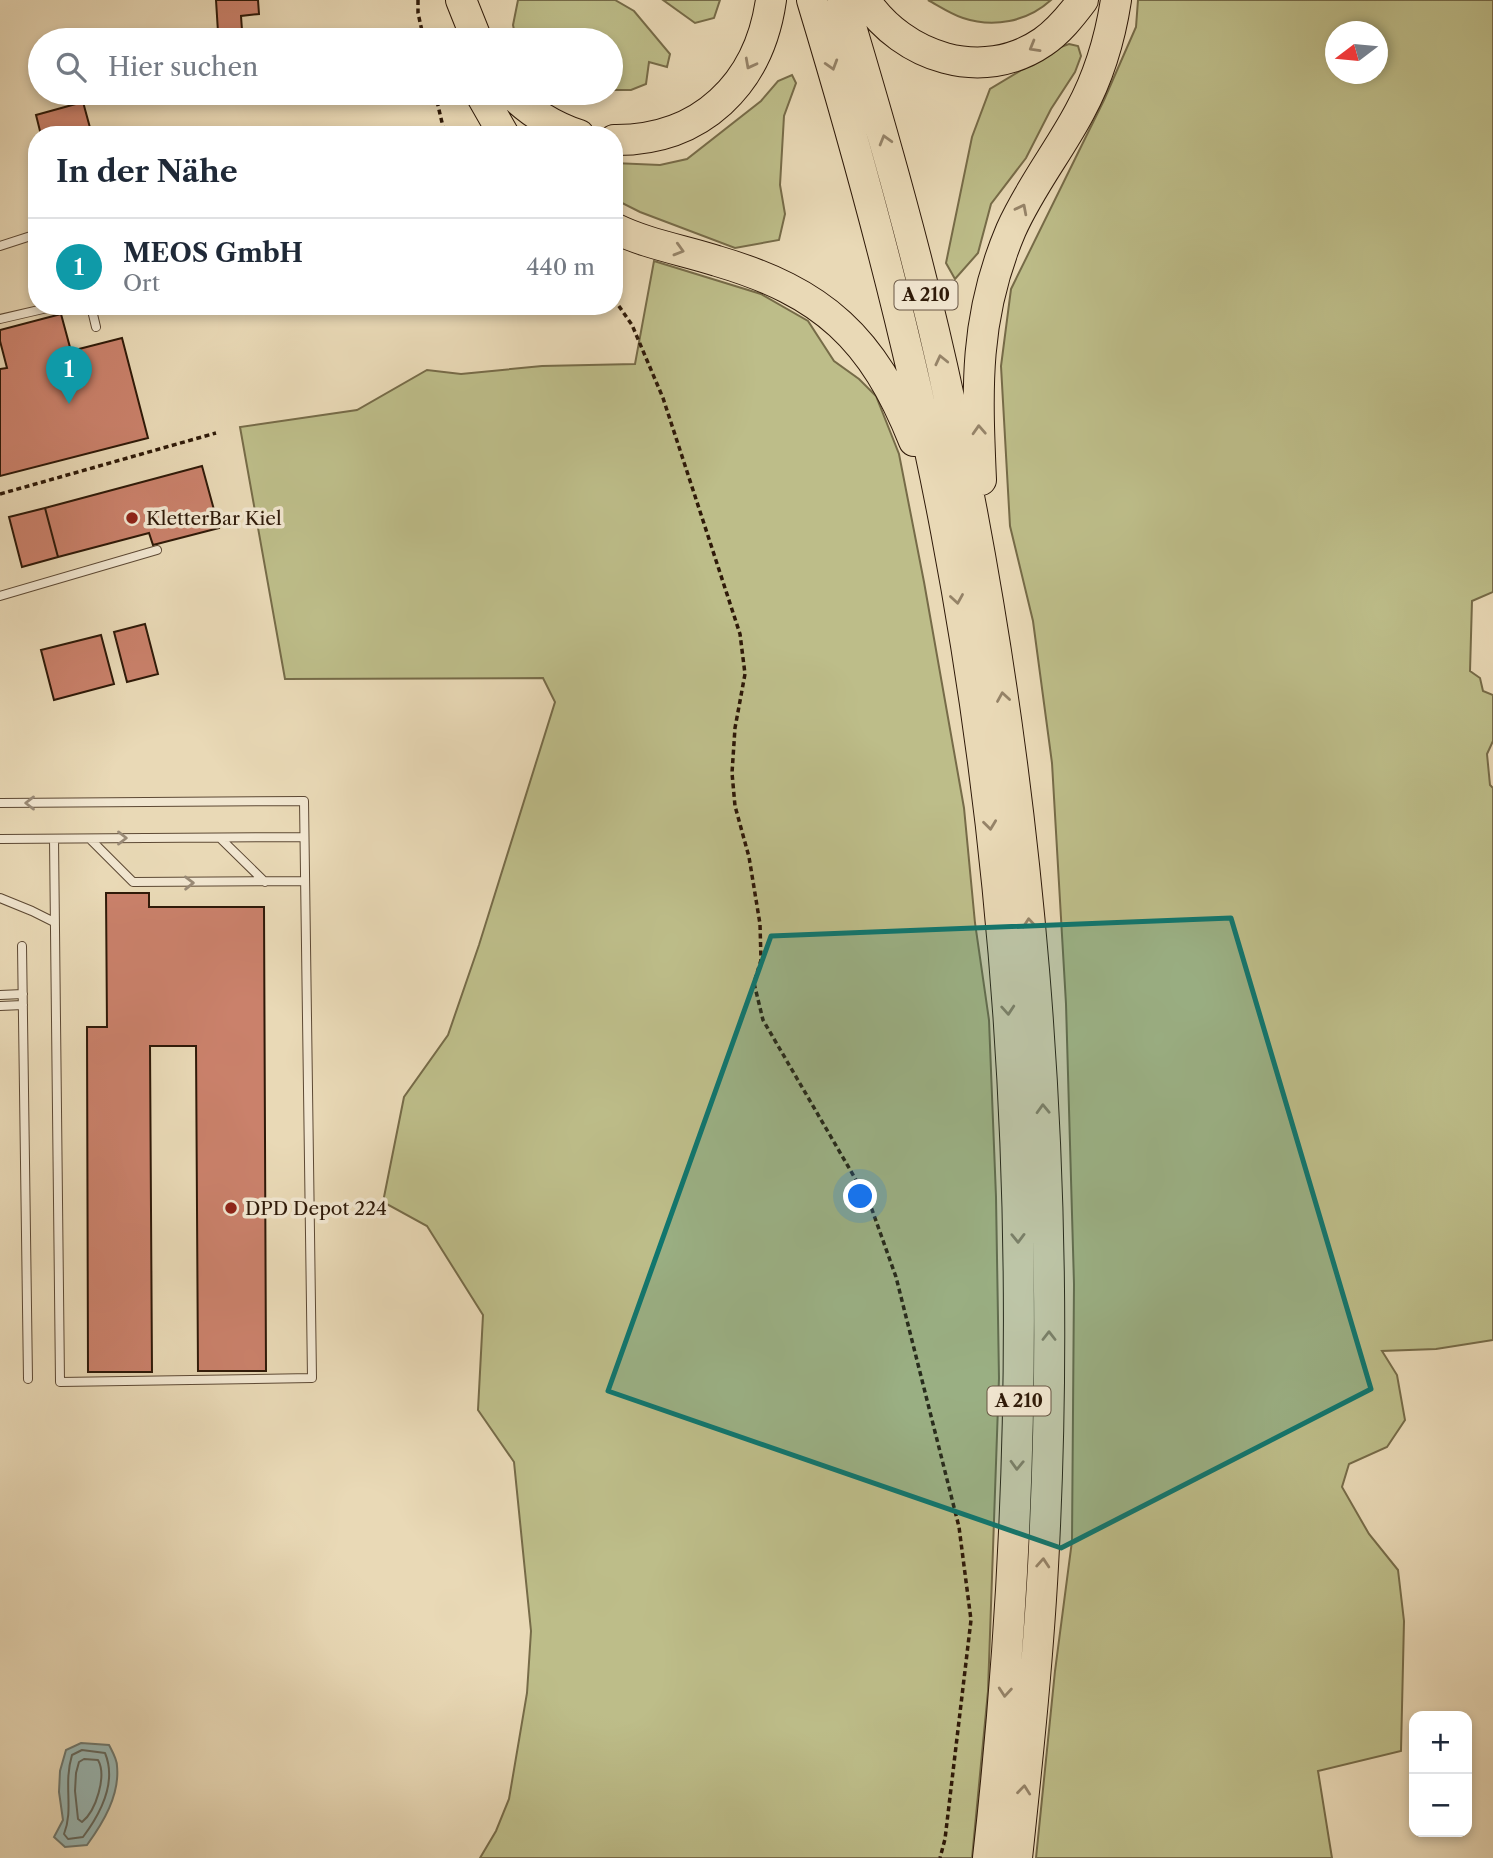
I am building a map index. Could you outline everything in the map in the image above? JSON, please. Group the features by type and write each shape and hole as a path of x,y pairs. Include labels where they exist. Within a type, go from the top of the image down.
{"highway":[{"path":"461,0 464,28"},
{"path":"461,0 472,28"},
{"path":"623,140 658,136 680,128 706,114 728,96 745,75 758,50 768,24 771,0"},
{"name":"A 210","path":"812,0 860,157 886,259 946,532 977,714 1003,942 1013,1081 1020,1341 1015,1542 1007,1666 988,1858"},
{"name":"A 210","path":"843,0 887,146 933,326 968,492 1006,719 1029,913 1043,1100 1048,1428 1044,1548 1031,1723 1017,1858"},
{"path":"866,0 884,25 917,48 935,56 970,63 1009,58 1026,52 1057,31 1083,0"},
{"path":"986,596 977,383 988,300 1012,229 1091,88 1107,47 1116,0"},
{"path":"487,105 499,126"},
{"path":"525,105 556,126"},
{"path":"623,231 768,278 813,302 854,337 872,358 894,394 946,532"}],"lane":[{"path":"0,246 28,237"},
{"path":"0,319 28,312"},
{"path":"93,315 96,327"},
{"path":"0,596 157,550"},
{"path":"0,803 304,801 312,1378 60,1382 54,839"},
{"path":"0,839 304,837"},
{"path":"220,838 265,882"},
{"path":"90,839 133,882 305,881"},
{"path":"0,898 54,922"},
{"path":"22,946 28,1379"},
{"path":"0,995 23,994"},
{"path":"0,1006 23,1006"}],"path":[{"path":"418,0 421,28"},
{"path":"438,105 442,126"},
{"path":"623,312 632,325 663,398 740,634 745,674 732,773 735,806 749,857 760,924 761,960 754,983 763,1020 870,1205 896,1277 959,1527 971,1620 945,1839 940,1858"},
{"path":"0,494 216,433"}],"highlighted area":[{"path":"1231,918 1371,1389 1061,1548 608,1391 771,936"}],"green space":[{"path":"518,0 615,0 634,11 670,54 667,67 649,62 646,84 623,90 623,28 514,28"},
{"path":"663,0 720,0 714,18 695,23"},
{"path":"928,0 1051,0 1042,8 1021,18 986,22 959,16"},
{"path":"1138,0 1493,0 1493,592 1472,601 1470,671 1480,678 1483,691 1493,695 1493,741 1487,754 1490,785 1493,788 1493,1340 1436,1349 1382,1351 1397,1375 1405,1420 1387,1447 1349,1464 1342,1487 1369,1534 1398,1570 1404,1621 1401,1751 1318,1771 1332,1858 1036,1858 1055,1671 1072,1541 1074,1284 1066,1004 1052,763 1033,621 1010,526 1001,366 1011,289 1104,100 1136,27"},
{"path":"1069,44 1078,46 1081,56 1075,72 1051,109 1026,158 991,204 978,253 955,279 946,263 972,137 990,89"},
{"path":"792,75 796,83 784,116 780,185 785,214 779,240 735,248 623,204 623,163 660,165 687,159 761,101 778,81"},
{"path":"654,261 761,294 808,321 834,361 859,379 876,396 899,454 964,808 975,923 989,1020 999,1378 988,1691 972,1858 480,1858 496,1831 509,1799 527,1693 531,1631 514,1462 478,1410 483,1315 427,1226 383,1202 404,1097 448,1035 555,702 543,678 285,679 240,427 357,410 427,370 461,374 542,366 635,364"}],"water":[{"path":"81,1743 109,1745 117,1763 116,1787 104,1818 87,1845 65,1847 54,1837 63,1820 59,1792 60,1771 66,1750"}],"building":[{"path":"216,0 258,0 259,14 241,16 242,28 218,28"},
{"path":"72,105 84,105 90,126 39,126 36,115"},
{"path":"61,315 71,351 122,338 148,438 0,476 0,369 7,368 0,330"},
{"name":"KletterBar Kiel","path":"202,466 219,528 153,545 149,533 58,557 45,508"},
{"path":"45,508 58,557 22,567 9,517"},
{"path":"145,624 158,674 127,682 114,632"},
{"path":"101,635 114,684 54,700 41,650"},
{"name":"DPD Depot 224","path":"106,893 149,893 149,907 264,907 266,1371 198,1371 196,1046 150,1046 152,1372 88,1372 87,1027 107,1027"}],"place":[{"name":"MEOS GmbH","path":"69,404"},
{"name":"KletterBar Kiel","path":"132,518"},
{"name":"DPD Depot 224","path":"231,1208"}]}
